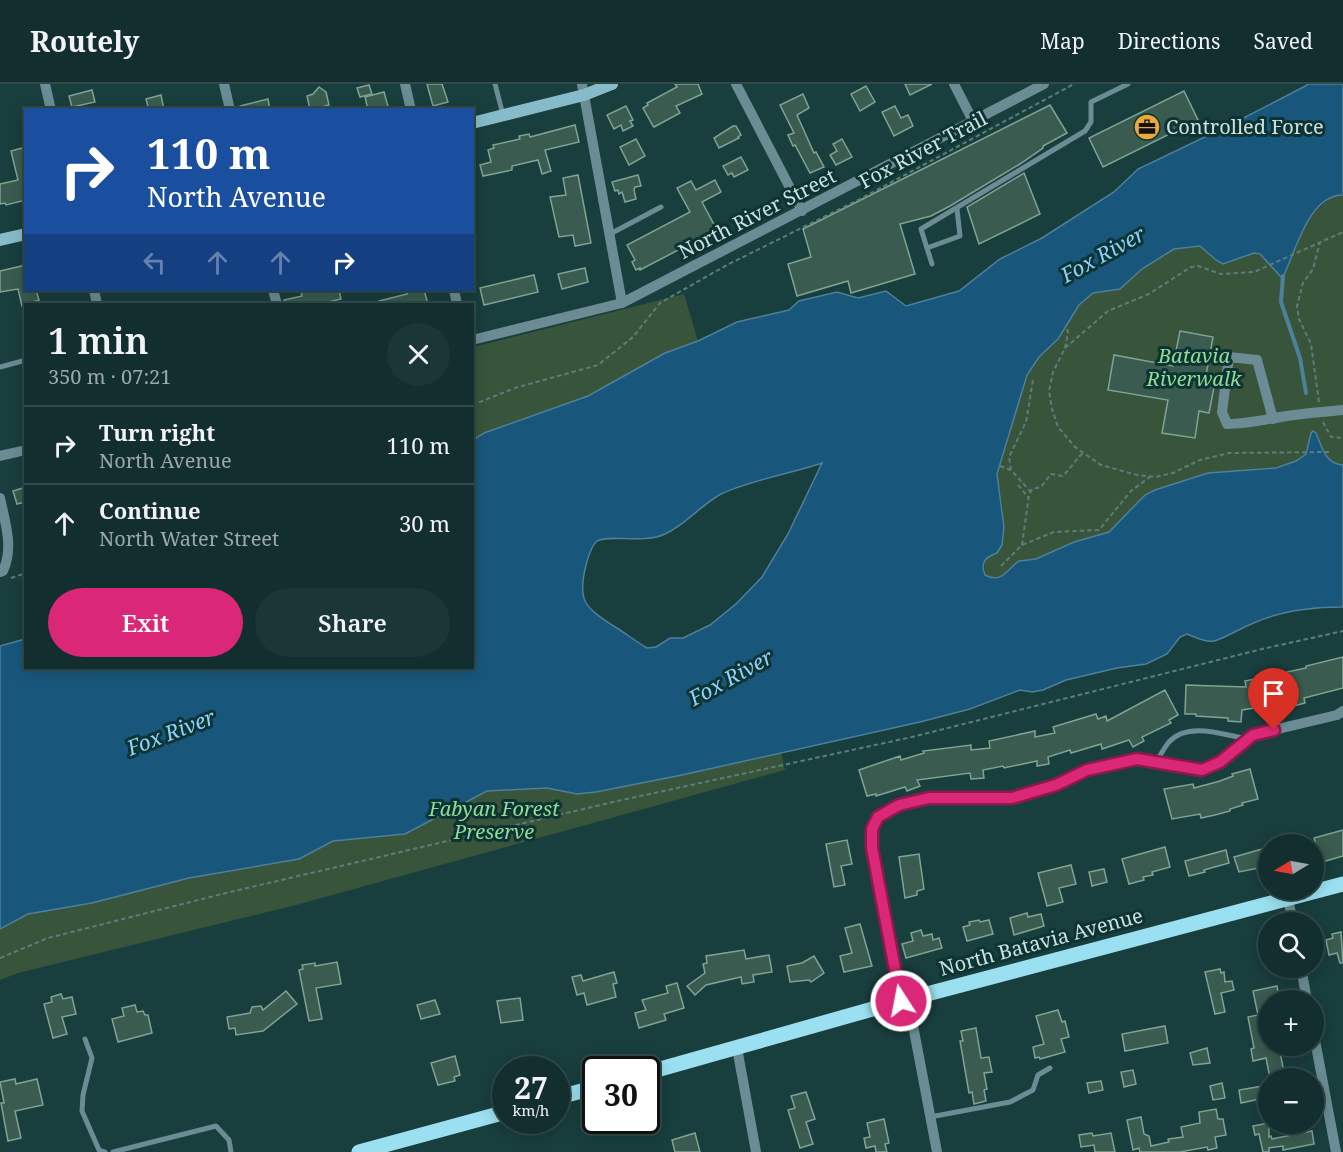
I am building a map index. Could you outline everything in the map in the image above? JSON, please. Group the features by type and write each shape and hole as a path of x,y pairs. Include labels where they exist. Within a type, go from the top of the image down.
{"main road":[{"path":"474,122 583,89 612,84"},
{"path":"0,240 24,234"},
{"name":"North Batavia Avenue","path":"1324,889 1343,884"},
{"name":"North Batavia Avenue","path":"660,1069 904,1000 1284,900"},
{"path":"359,1152 492,1116"}],"street":[{"path":"45,84 51,108"},
{"path":"224,84 230,108"},
{"path":"405,84 411,108"},
{"path":"736,84 802,211"},
{"path":"954,84 973,121"},
{"name":"North River Street","path":"474,340 622,303 1044,84"},
{"path":"583,89 622,303"},
{"path":"1273,419 1257,360 1229,357 1222,412 1227,424 1241,424 1343,410"},
{"path":"0,456 24,450"},
{"path":"0,498 9,546 9,559 0,572"},
{"path":"937,1152 872,848 872,829 878,817 899,805 929,798 1012,798 1056,785 1087,770 1137,759 1202,770 1220,762 1253,735 1336,715 1343,711"},
{"path":"737,1048 756,1152"},
{"path":"1318,1056 1336,1152"}],"lane":[{"path":"495,84 503,115"},
{"path":"932,264 921,229 1085,131 1091,122 1091,102 1128,84"},
{"path":"610,234 661,207"},
{"path":"927,248 960,236 957,209"},
{"path":"0,367 24,361"},
{"path":"1156,762 1169,743 1186,732 1207,732 1247,739"},
{"path":"85,1039 92,1058 83,1095 82,1111 99,1150 105,1152"},
{"path":"930,1117 1010,1102 1033,1090 1038,1075 1050,1068"},
{"path":"113,1152 216,1126 229,1140 231,1152"}],"path":[{"name":"Fox River Trail","path":"474,404 515,388 598,365 633,337 660,303 727,265 862,198 1074,84"},
{"path":"1065,348 1108,312 1149,294 1191,267 1198,266 1221,274 1254,272 1343,232"},
{"path":"1320,242 1313,269 1303,284 1297,306 1299,319 1311,344 1320,412 1325,427 1331,437 1343,438"},
{"path":"1066,325 1068,332 1065,348 1053,372 1049,391 1052,409 1058,427 1075,447 1101,465 1137,475 1152,476 1173,473 1200,460 1229,453 1329,452"},
{"path":"1011,470 1009,457 1026,422 1033,380"},
{"path":"1022,545 1032,489 1041,487 1051,474 1062,476 1070,470 1074,461 1083,453"},
{"path":"1000,466 1011,470 1031,492"},
{"path":"1001,566 1022,545 1054,532 1099,530 1131,491 1152,476"},
{"path":"1018,485 1029,498"},
{"path":"0,958 48,938 226,893 622,800 912,736 1343,631"}],"green space":[{"name":"Batavia Riverwalk","path":"1334,195 1343,195 1343,465 1328,458 1311,433 1306,454 1296,461 1276,468 1208,473 1145,495 1109,532 1074,542 1036,559 1019,561 1000,577 991,578 985,575 984,561 988,556 1003,509 997,474 1027,375 1039,357 1058,339 1079,305 1093,293 1120,289 1142,269 1174,249 1200,246 1216,260 1254,253 1262,257 1276,271 1285,275 1308,221"},
{"path":"684,294 698,341 665,353 588,396 484,433 474,439 474,347"},
{"name":"Fabyan Forest Preserve","path":"781,752 785,770 296,905 18,973 0,980 0,929 28,914 92,903 189,878 298,859 333,841 405,834 487,791 547,788 577,794 596,792"}],"water":[{"name":"Fox River","path":"1309,84 1343,84 1343,195 1331,197 1313,214 1305,226 1284,275 1281,277 1260,254 1254,253 1223,264 1200,246 1174,249 1142,269 1120,289 1093,293 1079,305 1058,339 1039,357 1027,375 997,474 1004,527 1002,545 997,553 989,556 983,564 985,575 1000,577 1019,561 1036,559 1074,542 1109,532 1145,495 1155,490 1208,473 1276,468 1296,461 1306,454 1313,431 1328,458 1332,462 1343,465 1343,607 1288,612 1251,624 1214,641 1187,634 1180,637 1167,654 1146,664 1066,680 1043,690 1032,692 1020,690 970,709 920,722 682,775 577,794 547,788 487,791 405,834 333,841 299,859 189,878 92,903 28,914 0,929 0,646 24,639 24,669 474,669 474,439 484,433 588,396 665,353 698,341 737,322 789,310 799,301 837,292 858,298 886,291 906,306 959,291 1000,259 1042,238 1114,192 1138,169","holes":["822,463 788,534 762,577 737,603 710,625 683,638 670,638 656,647 647,648 595,613 586,602 582,587 591,549 597,541 609,538 657,537 679,526 721,494"]}],"building":[{"path":"427,84 442,84 448,102 433,106"},
{"path":"675,84 698,84 702,94 676,106 680,113 654,127 643,108 648,105 647,103 677,87"},
{"path":"905,84 932,84 910,95"},
{"path":"369,85 372,94 360,97 357,88"},
{"path":"866,86 875,102 860,111 851,94"},
{"path":"319,87 326,92 329,105 310,108 307,96 313,94"},
{"path":"92,90 95,102 72,107 69,96"},
{"path":"1184,91 1198,120 1103,167 1089,138"},
{"path":"384,92 388,108 368,108 365,97"},
{"path":"803,94 809,108 797,115 814,153 816,152 824,167 810,173 788,135 794,133 780,105"},
{"path":"161,95 164,108 148,108 146,99"},
{"path":"268,99 270,108 240,108 240,106"},
{"path":"1050,105 1067,133 950,206 931,216 900,224 915,274 851,293 848,281 797,296 788,264 811,257 803,229"},
{"path":"626,106 633,120 630,121 633,126 623,131 621,125 614,129 607,115"},
{"path":"895,106 901,118 908,115 913,126 894,136 882,112"},
{"path":"575,125 579,142 545,150 551,171 542,174 538,160 512,166 512,170 483,176 480,165 491,162 488,150 494,148 493,145 520,139 519,136 529,134 530,137"},
{"path":"736,126 741,135 719,148 714,138"},
{"path":"636,139 645,156 629,165 620,147"},
{"path":"842,139 852,157 836,165 830,155 837,151 833,144"},
{"path":"24,148 24,200 6,205 5,203 0,204 0,184 18,180 11,151"},
{"path":"741,157 748,170 734,177 732,173 728,175 723,166"},
{"path":"1024,173 1040,214 979,244 967,207"},
{"path":"578,175 591,243 575,246 573,235 559,237 550,197 566,195 563,178"},
{"path":"638,175 641,186 635,187 636,199 625,202 622,192 619,194 618,190 615,191 612,182"},
{"path":"715,180 721,192 702,202 718,232 636,270 632,262 635,260 627,245 690,212 677,188 691,181 696,190"},
{"path":"24,265 24,291 36,291 39,300 24,303 22,306 18,289 0,292 0,271"},
{"path":"585,268 588,282 562,289 558,274"},
{"path":"534,275 538,292 484,305 480,288"},
{"path":"301,291 339,291 341,299 324,303 284,303 284,300 302,296"},
{"path":"406,291 424,291 428,303 380,303 379,301 407,294"},
{"path":"1180,331 1213,337 1206,375 1216,377 1209,413 1199,411 1195,438 1162,433 1168,400 1108,390 1114,355 1173,366"},
{"path":"24,488 24,502 17,504 13,491"},
{"path":"1343,657 1343,688 1304,698 1305,703 1293,706 1292,702 1242,710 1241,722 1228,721 1228,718 1185,714 1186,685 1246,687 1245,681 1306,668 1306,666"},
{"path":"1165,690 1178,715 1169,720 1171,723 1142,737 1144,741 1133,747 1129,740 1102,749 1101,744 1048,757 1049,764 1037,766 1037,761 983,770 984,778 971,779 970,773 917,780 920,786 907,791 905,787 876,796 876,794 867,796 859,770 900,756 901,760 924,753 923,751 971,745 971,750 990,748 989,741 1035,731 1035,737 1055,733 1053,727 1096,714 1098,719 1106,716 1107,721"},
{"path":"1250,769 1258,799 1242,803 1243,805 1230,809 1230,811 1215,815 1201,818 1200,814 1172,819 1164,789 1193,784 1194,788"},
{"path":"1343,830 1343,856 1324,861 1324,835"},
{"path":"847,840 852,864 841,866 845,885 834,887 826,844"},
{"path":"1165,847 1170,867 1152,872 1153,875 1143,877 1144,880 1129,884 1122,859"},
{"path":"1226,850 1229,863 1189,876 1185,861"},
{"path":"1258,850 1258,868 1239,872 1234,857"},
{"path":"919,854 924,889 917,891 917,895 905,898 899,857"},
{"path":"1071,865 1076,884 1059,888 1063,902 1047,906 1038,873"},
{"path":"1104,869 1107,882 1092,886 1089,872"},
{"path":"1027,913 1028,917 1041,914 1044,926 1014,935 1010,918"},
{"path":"979,920 980,922 989,920 993,934 967,941 963,927 970,925 969,922"},
{"path":"860,924 872,966 844,972 840,956 852,953 845,928"},
{"path":"921,930 923,936 932,934 933,940 939,938 942,948 906,958 902,944 913,941 911,933"},
{"path":"1341,932 1343,963 1340,963 1337,953 1329,955 1326,940 1333,938 1332,934"},
{"path":"744,950 746,959 769,955 772,972 753,975 754,982 742,984 741,977 706,985 695,995 687,986 705,973 703,964 707,963 706,956"},
{"path":"814,956 824,973 811,982 809,980 790,982 787,966 802,963"},
{"path":"337,962 341,984 316,988 322,1019 309,1021 299,970 303,969 302,965 315,963 315,966"},
{"path":"1220,969 1221,973 1224,972 1225,982 1232,981 1234,990 1221,993 1225,1012 1215,1014 1205,972"},
{"path":"614,972 617,983 613,984 616,997 587,1005 584,993 577,995 572,977 581,975 583,981"},
{"path":"677,983 684,1008 664,1014 666,1020 639,1028 635,1013 646,1010 642,1000 668,993 666,986"},
{"path":"1277,986 1278,990 1258,990 1258,1015 1253,991"},
{"path":"286,991 297,1004 263,1031 236,1035 235,1028 229,1029 227,1017 250,1013 252,1007 261,1006 263,1010"},
{"path":"61,994 63,999 72,997 76,1014 62,1017 67,1034 53,1038 44,1004 52,1002 51,997"},
{"path":"520,998 523,1020 501,1023 497,1001"},
{"path":"435,1000 440,1014 421,1019 417,1005"},
{"path":"135,1005 137,1012 143,1011 145,1015 148,1015 152,1033 118,1042 112,1019 124,1016 122,1008"},
{"path":"1058,1010 1062,1022 1065,1021 1069,1037 1061,1039 1065,1052 1040,1059 1035,1058 1033,1047 1044,1044 1036,1016"},
{"path":"1258,1015 1258,1056 1281,1056 1283,1068 1268,1068 1266,1058 1253,1061 1251,1049 1254,1048 1248,1017"},
{"path":"1165,1026 1168,1043 1125,1051 1122,1034"},
{"path":"976,1028 981,1058 989,1057 992,1072 984,1073 987,1089 984,1090 986,1101 974,1104 972,1092 969,1093 960,1041 963,1041 961,1031"},
{"path":"1207,1048 1210,1063 1193,1065 1190,1053"},
{"path":"455,1056 460,1075 454,1077 455,1081 438,1085 431,1063"},
{"path":"1133,1070 1136,1084 1124,1087 1121,1072"},
{"path":"15,1079 16,1084 37,1079 43,1105 15,1111 21,1138 8,1141 1,1103 4,1103 0,1082"},
{"path":"1101,1081 1103,1090 1089,1093 1087,1083"},
{"path":"1222,1083 1225,1098 1213,1100 1210,1086"},
{"path":"1258,1087 1258,1099 1241,1103 1239,1090"},
{"path":"806,1092 815,1119 806,1122 813,1144 800,1148 788,1110 795,1108 791,1096"},
{"path":"1216,1109 1218,1119 1223,1119 1226,1135 1215,1137 1217,1148 1208,1150 1207,1147 1180,1152 1140,1152 1139,1148 1133,1150 1127,1120 1141,1117 1144,1134 1149,1136 1151,1146 1169,1142 1168,1139 1183,1137 1181,1127 1200,1123 1199,1112"},
{"path":"884,1119 889,1143 885,1144 887,1152 876,1152 875,1146 866,1148 864,1138 870,1137 867,1123"},
{"path":"1258,1125 1259,1134 1255,1135 1253,1126"},
{"path":"695,1133 700,1152 675,1152 672,1140"},
{"path":"1092,1133 1093,1136 1111,1133 1115,1152 1095,1152 1094,1145 1081,1147 1079,1135"},
{"path":"1259,1134 1269,1134 1272,1139 1297,1134 1312,1134 1314,1144 1283,1150 1283,1146 1269,1148 1269,1152 1263,1152"}],"waterway":[{"path":"1283,276 1281,302 1300,358 1306,393"}],"place":[{"name":"Controlled Force","path":"1147,127"}],"route":[{"path":"901,1001 872,848 872,829 878,817 899,805 929,798 1012,798 1056,785 1087,770 1137,759 1202,770 1220,762 1253,735 1274,730"}]}
